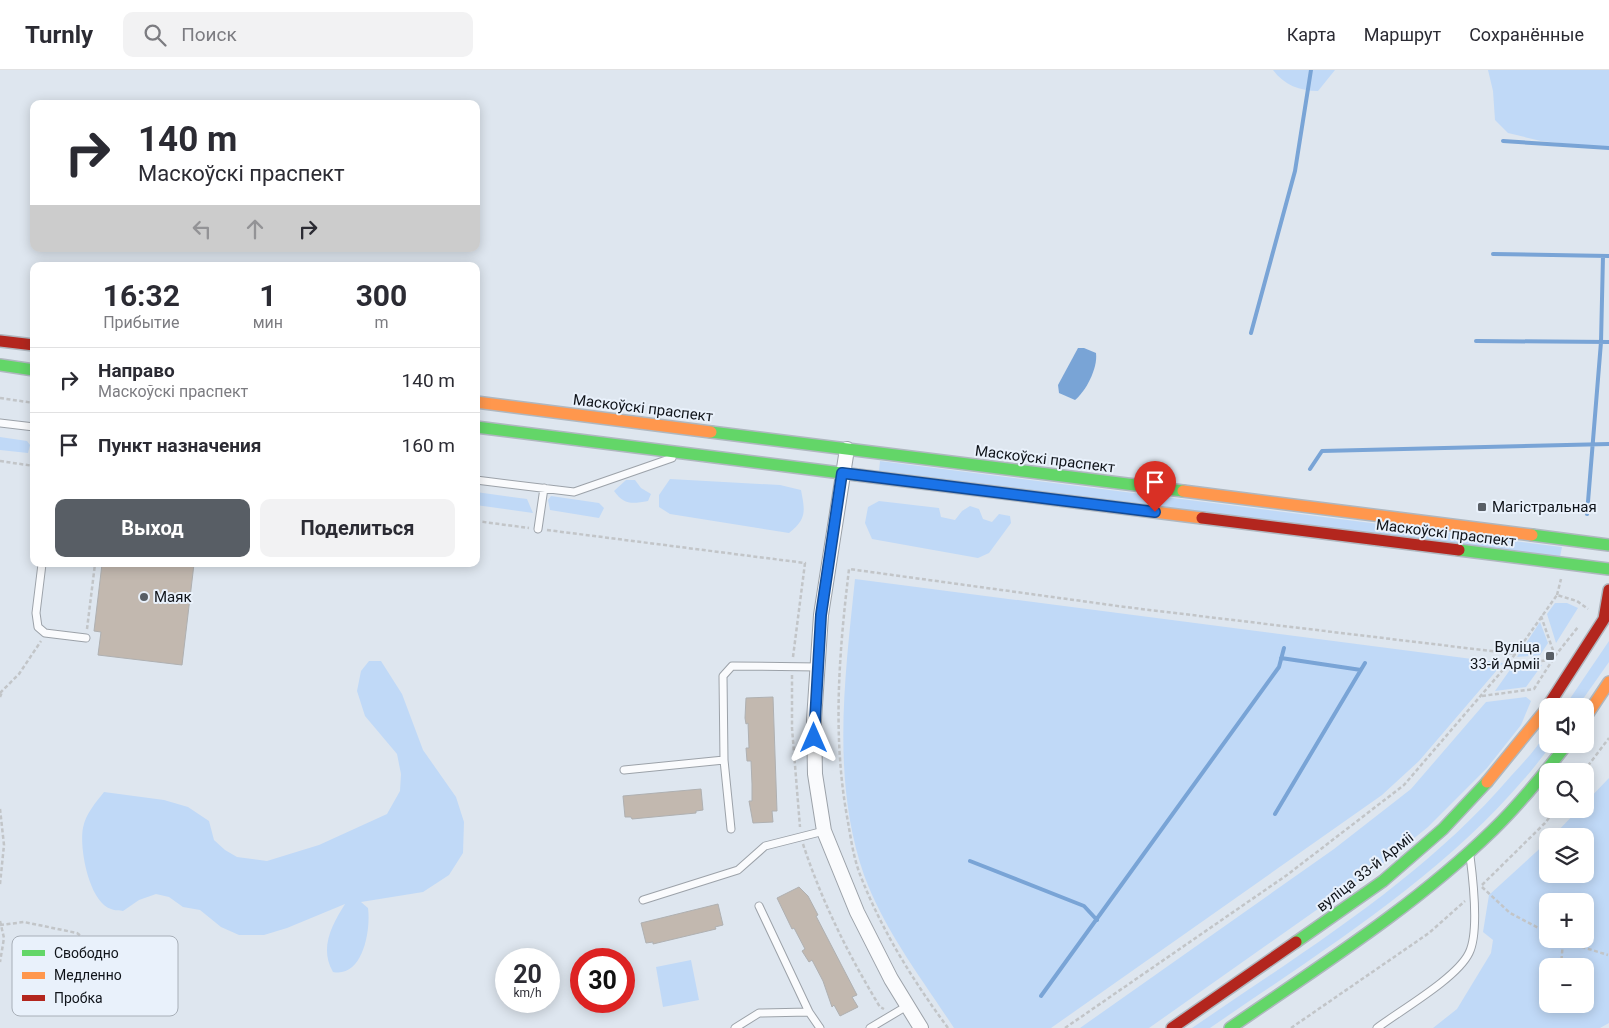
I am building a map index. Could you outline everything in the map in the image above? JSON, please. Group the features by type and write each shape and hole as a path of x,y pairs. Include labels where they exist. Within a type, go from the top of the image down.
{"main road":[{"path":"0,341 30,345"},
{"path":"0,365 30,369"},
{"name":"Маскоўскі праспект","path":"480,403 1609,546"},
{"name":"Маскоўскі праспект","path":"480,427 1609,569"},
{"name":"вуліца 33-й Арміі","path":"1553,698 1604,619 1609,590"},
{"path":"1594,704 1609,682"},
{"name":"вуліца 33-й Арміі","path":"1172,1028 1383,881 1443,830 1489,780 1539,717"},
{"path":"1235,1027 1414,900 1469,852 1534,787 1560,753"}],"street":[{"path":"847,449 821,615 814,720 815,774 824,832 857,912 907,1006 921,1028"}],"lane":[{"path":"0,423 30,427"},
{"path":"480,480 574,492 688,453"},
{"path":"538,529 544,488"},
{"path":"42,567 36,613 38,627 45,633 86,638"},
{"path":"731,829 724,760 723,676 732,666 818,667"},
{"path":"624,770 724,760"},
{"path":"643,900 738,870 765,846 824,832"},
{"path":"1377,1028 1458,969 1470,952 1474,893 1469,852"},
{"path":"759,906 809,1012 820,1028"},
{"path":"870,1028 907,1006"},
{"path":"735,1028 758,1013 809,1012"}],"path":[{"path":"0,398 30,402"},
{"path":"0,461 30,465"},
{"path":"480,522 805,563"},
{"path":"86,638 95,567"},
{"path":"948,1028 906,967 879,915 860,876 852,843 844,802 837,728 844,612 849,568 1125,607 1516,654"},
{"path":"1066,1028 1287,875 1404,785 1516,654 1557,595 1563,573"},
{"path":"1557,595 1577,601 1590,611"},
{"path":"1541,616 1555,656"},
{"path":"1482,696 1534,689 1552,660 1578,626"},
{"path":"0,697 1,692 20,674 45,633"},
{"path":"1508,664 1552,660"},
{"path":"1590,763 1609,738"},
{"path":"0,809 4,845 0,884"},
{"path":"1291,1028 1429,933 1474,893 1548,818"},
{"path":"1481,886 1510,913 1539,928"},
{"path":"0,962 4,938 0,924 24,922 77,933 81,936"},
{"path":"1586,948 1608,955"}],"shaded area":[{"path":"1273,70 1335,70 1318,91 1305,90 1293,86 1282,80"},
{"path":"1488,70 1609,70 1609,148 1541,141 1508,133 1495,120 1493,91"},
{"path":"0,437 27,441 30,445 28,453 0,450"},
{"path":"880,461 1562,547 1560,557 879,471"},
{"path":"670,479 780,485 801,490 804,509 802,519 789,533 670,514 659,507 659,495"},
{"path":"626,480 635,480 641,488 651,494 648,501 637,503 621,499 614,491"},
{"path":"480,493 527,499 533,513 480,506"},
{"path":"551,496 599,503 604,508 599,518 550,510 548,500"},
{"path":"879,501 939,508 941,517 955,520 962,511 970,506 979,509 983,519 992,522 999,514 1010,516 1011,523 989,553 978,558 872,539 865,523 868,507"},
{"path":"855,579 1503,663 1419,761 1382,795 1051,1028 954,1028 904,954 882,915 864,875 854,839 847,802 843,728"},
{"path":"1555,603 1567,603 1578,608 1556,643 1547,614"},
{"path":"1540,622 1548,643 1540,655 1517,657"},
{"path":"1609,641 1609,662 1584,698 1570,698"},
{"path":"369,661 381,661 402,694 423,750 456,797 464,822 463,853 449,875 423,892 361,902 368,908 368,928 363,951 352,968 343,972 333,972 327,954 327,945 332,928 345,904 287,928 264,935 239,935 221,927 200,910 183,907 169,897 156,894 139,900 123,911 113,910 103,904 91,886 84,861 82,837 86,818 104,792 164,800 188,807 209,821 214,840 225,850 237,857 267,861 319,845 387,814 400,791 401,774 397,754 365,716 357,691 361,671"},
{"path":"1542,665 1526,687 1495,691 1512,667"},
{"path":"1526,697 1531,701 1521,725 1487,768 1428,827 1386,861 1149,1028 1080,1028 1334,849 1411,789 1486,702"},
{"path":"1539,744 1539,753 1545,753 1517,787 1478,828 1437,865 1348,933 1210,1028 1192,1028 1319,942 1400,881 1476,814"},
{"path":"1609,778 1609,1023 1600,1028 1433,1028 1457,1009 1491,953 1493,940 1483,932 1489,895 1539,849 1539,883 1594,883 1594,828 1561,828 1570,818 1594,818 1594,794"},
{"path":"691,960 699,1000 663,1007 656,967"}],"water":[{"path":"1078,348 1084,348 1096,353 1096,359 1090,379 1075,400 1059,393 1058,385"}],"building":[{"name":"Маяк","path":"102,567 194,567 182,665 98,655 101,632 94,631"},
{"path":"773,697 777,811 772,811 773,822 753,823 749,801 752,801 751,761 747,761 746,748 749,748 748,723 746,724 745,718 746,698"},
{"path":"701,789 703,810 696,811 696,813 632,819 631,817 625,817 623,796"},
{"path":"799,887 808,896 818,915 816,916 857,995 852,997 858,1007 840,1016 834,1005 832,1007 823,981 812,960 809,962 802,951 805,949 794,928 792,929 777,898"},
{"path":"718,904 723,925 715,927 716,929 653,944 653,942 646,943 641,923"}],"waterway":[{"path":"1251,333 1295,171 1311,70"},
{"path":"1503,141 1609,148"},
{"path":"1493,254 1609,256"},
{"path":"1587,514 1601,342 1603,256"},
{"path":"1476,341 1609,342"},
{"path":"1310,469 1322,451 1609,444"},
{"path":"1041,996 1279,667 1284,648"},
{"path":"1281,658 1361,670"},
{"path":"1275,814 1365,663"},
{"path":"970,861 1084,906 1097,920"}],"traffic: fast":[{"path":"0,365 30,369"},
{"path":"480,428 857,475"},
{"path":"711,432 1183,491"},
{"path":"1532,535 1609,545"},
{"path":"1459,550 1609,569"},
{"path":"1230,1028 1366,935 1431,885 1503,820 1532,789 1560,753"},
{"path":"1296,942 1383,881 1443,829 1487,782"}],"traffic: slow":[{"path":"480,403 711,432"},
{"path":"857,475 1202,518"},
{"path":"1183,491 1532,535"},
{"path":"1594,704 1609,682"},
{"path":"1487,782 1539,718"}],"traffic: jam":[{"path":"0,341 30,345"},
{"path":"1202,518 1459,550"},
{"path":"1553,698 1604,619 1609,590"},
{"path":"1172,1028 1296,942"}],"place":[{"name":"Магістральная","path":"1482,507"},
{"name":"Маяк","path":"144,597"},
{"name":"Вуліца 33-й Арміі","path":"1550,656"}],"route":[{"path":"814,738 821,615 842,473 1155,512"}]}
